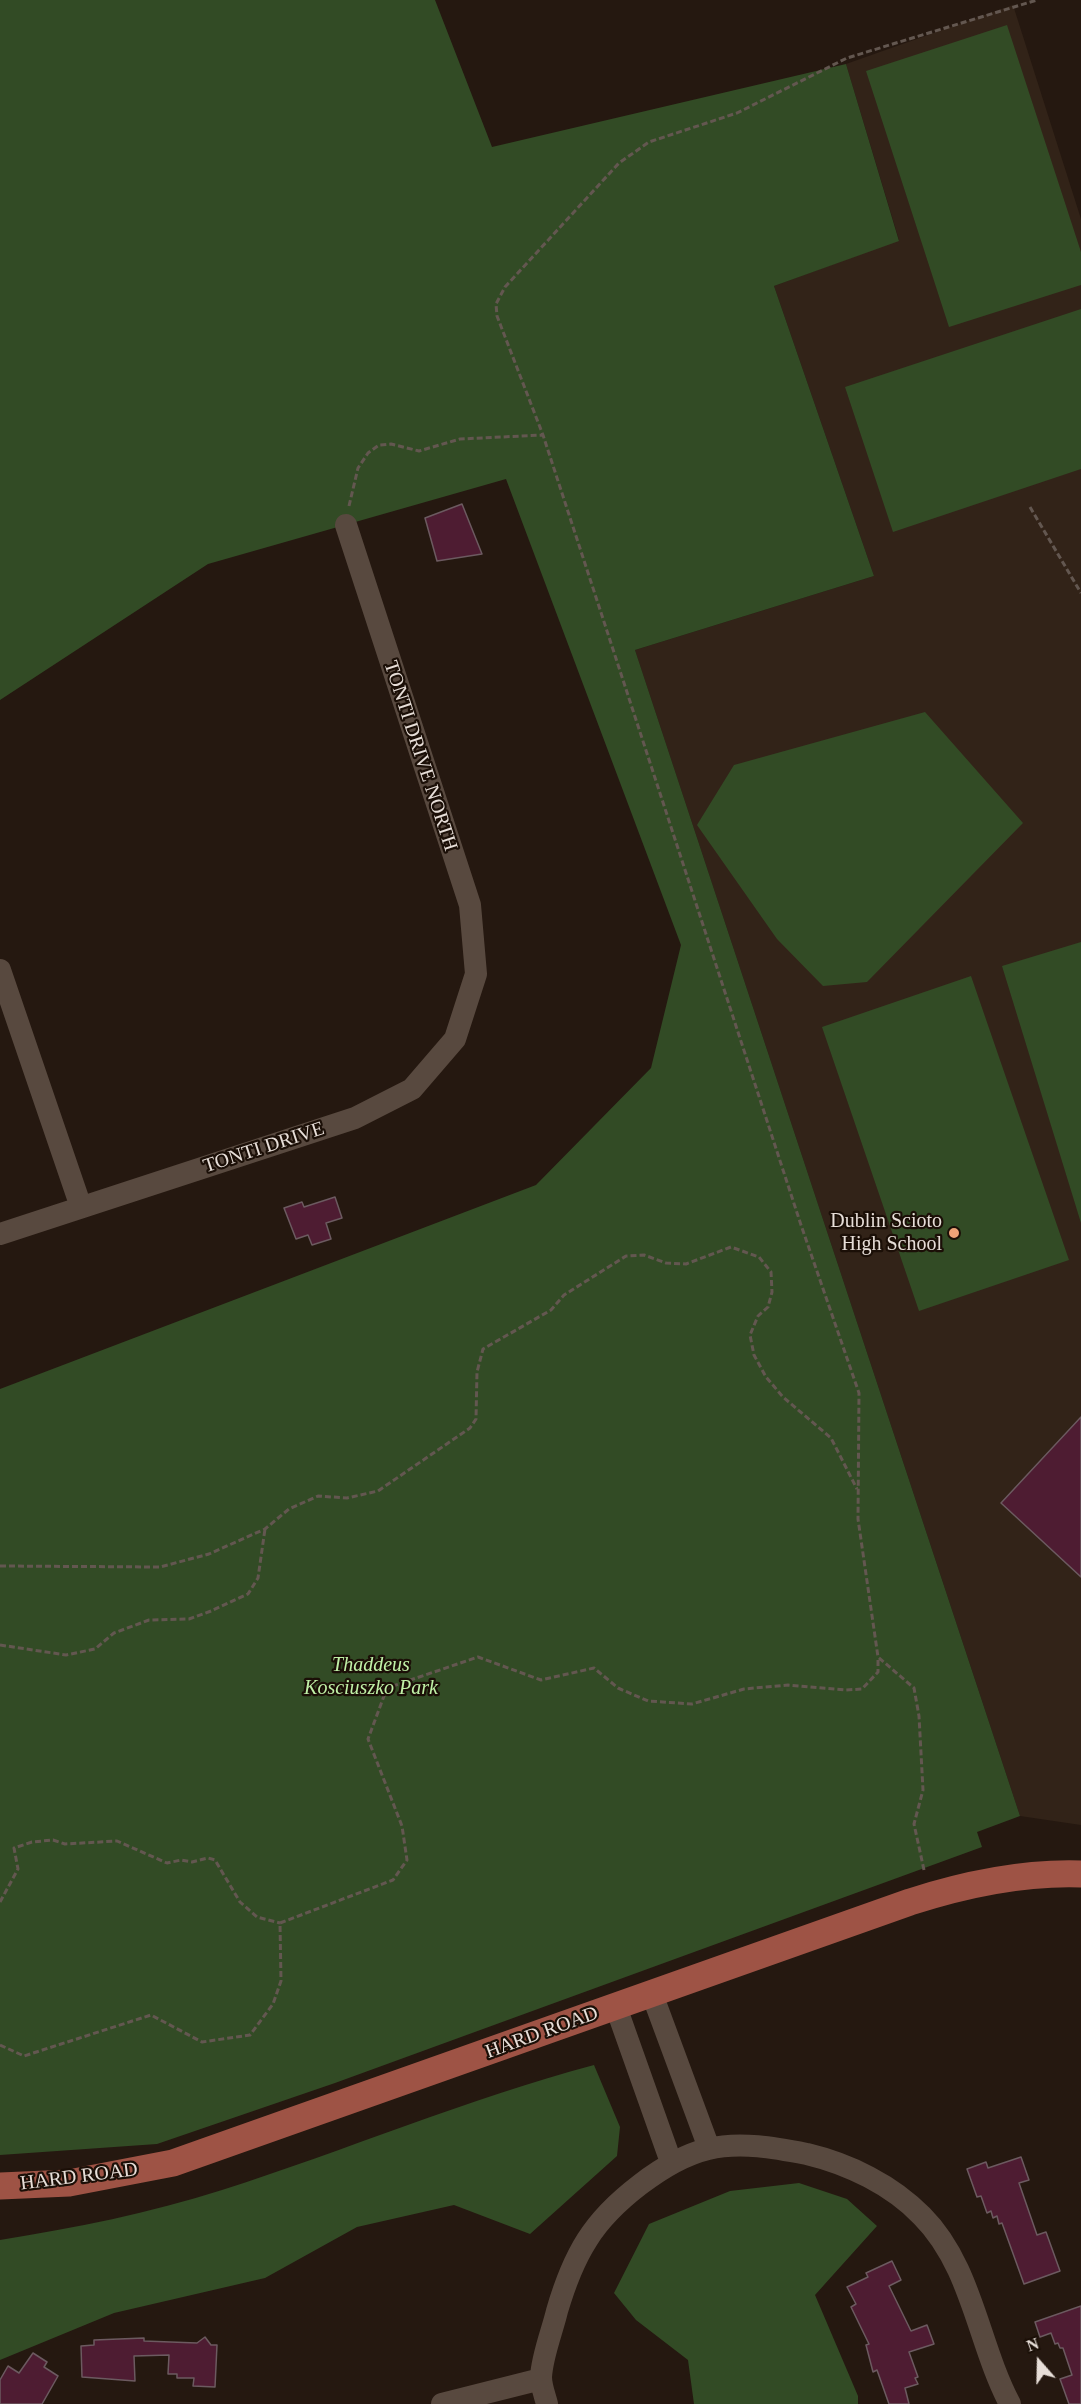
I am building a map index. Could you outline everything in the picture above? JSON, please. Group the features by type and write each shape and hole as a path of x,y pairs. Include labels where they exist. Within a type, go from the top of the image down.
{"main road":[{"name":"HARD ROAD","path":"0,2186 69,2183 173,2163 949,1889 1014,1876 1081,1874"}],"street":[{"name":"TONTI DRIVE NORTH","path":"346,525 470,905 476,974 471,990"},
{"path":"0,970 81,1208"},
{"name":"TONTI DRIVE","path":"0,1234 355,1118 412,1089 455,1040 471,990"},
{"path":"652,1994 709,2148"},
{"path":"616,2007 670,2162"},
{"path":"547,2404 541,2379 564,2285 587,2239 625,2197 670,2162 709,2148 773,2147 825,2158 856,2170 897,2195 922,2215 945,2247 966,2288 1003,2398"},
{"path":"442,2404 541,2379"}],"path":[{"path":"0,1902 18,1869 14,1848 32,1842 53,1840 65,1844 117,1841 167,1863 181,1860 192,1862 208,1858 215,1860 240,1902 257,1917 280,1923 393,1880 407,1860 402,1826 368,1739 387,1688 478,1657 541,1680 594,1668 618,1688 648,1701 692,1704 744,1689 788,1685 845,1690 862,1689 878,1672 878,1657 858,1519 860,1393 798,1214 543,435 497,316 496,304 505,287 619,163 649,142 736,113 847,58 1037,0"},
{"path":"346,525 358,468 368,453 379,445 391,444 420,451 460,439 543,435"},
{"path":"1030,507 1081,593"},
{"path":"0,1566 159,1568 209,1554 265,1529 289,1509 318,1496 347,1498 378,1491 470,1428 476,1419 477,1372 483,1349 551,1310 564,1295 627,1256 644,1256 666,1263 686,1264 731,1247 759,1257 771,1272 772,1292 768,1307 758,1316 750,1335 758,1362 766,1377 783,1397 831,1438 858,1491"},
{"path":"0,1645 66,1655 95,1649 114,1633 148,1620 189,1618 211,1611 248,1594 258,1578 265,1529"},
{"path":"878,1657 914,1688 919,1716 923,1790 914,1824 924,1870"},
{"path":"0,2045 24,2056 151,2015 202,2042 250,2035 273,2004 281,1981 280,1923"}],"shaded area":[{"name":"Dublin Scioto High School","path":"1013,5 1081,219 1081,1825 1020,1816 635,650 874,576 774,286 899,240 846,64"}],"green space":[{"name":"Thaddeus Kosciuszko Park","path":"0,0 435,0 492,147 846,64 899,241 774,286 874,576 635,650 1020,1816 977,1832 982,1847 335,2083 157,2144 0,2155 0,1389 536,1185 651,1068 681,945 506,479 208,564 0,700"},
{"path":"1007,25 1081,252 1081,285 949,327 866,71"},
{"path":"1081,309 1081,469 893,532 845,387"},
{"path":"925,712 1023,823 867,982 823,986 777,939 697,825 734,765"},
{"path":"1081,942 1081,1223 1002,966"},
{"path":"971,976 1069,1260 919,1311 822,1027"},
{"path":"594,2065 620,2127 617,2156 530,2234 454,2205 357,2227 265,2278 114,2313 0,2360 0,2240 112,2219 195,2198 269,2175 500,2093"},
{"path":"799,2183 847,2199 877,2226 815,2295 858,2396 858,2404 694,2404 688,2360 636,2320 614,2293 649,2224 730,2191"}],"building":[{"path":"462,504 482,554 437,561 425,518"},
{"path":"335,1197 342,1218 326,1223 331,1239 312,1245 308,1235 296,1239 284,1208 302,1202 304,1207"},
{"path":"1081,1417 1081,1577 1001,1503"},
{"path":"1021,2157 1029,2180 1019,2183 1037,2235 1046,2232 1060,2271 1024,2284 1002,2223 999,2224 997,2216 993,2218 991,2211 987,2213 981,2196 977,2197 967,2169 986,2162 988,2168"},
{"path":"892,2261 901,2280 889,2286 911,2331 927,2325 934,2344 909,2352 918,2377 915,2378 918,2384 905,2388 909,2404 889,2404 877,2370 873,2372 866,2345 869,2344 851,2307 856,2304 847,2287 868,2277 866,2273"},
{"path":"1081,2306 1081,2404 1069,2404 1060,2379 1072,2375 1063,2348 1060,2348 1058,2343 1055,2344 1051,2333 1040,2337 1035,2322"},
{"path":"205,2337 211,2345 217,2345 215,2387 193,2386 194,2378 177,2378 177,2374 168,2374 169,2355 134,2356 135,2381 82,2377 81,2346 94,2345 94,2340 144,2338 144,2341 197,2343"},
{"path":"33,2353 47,2362 44,2367 58,2376 42,2404 0,2404 0,2380 8,2366 19,2373"}],"place":[{"name":"Dublin Scioto High School","path":"954,1233"}]}
